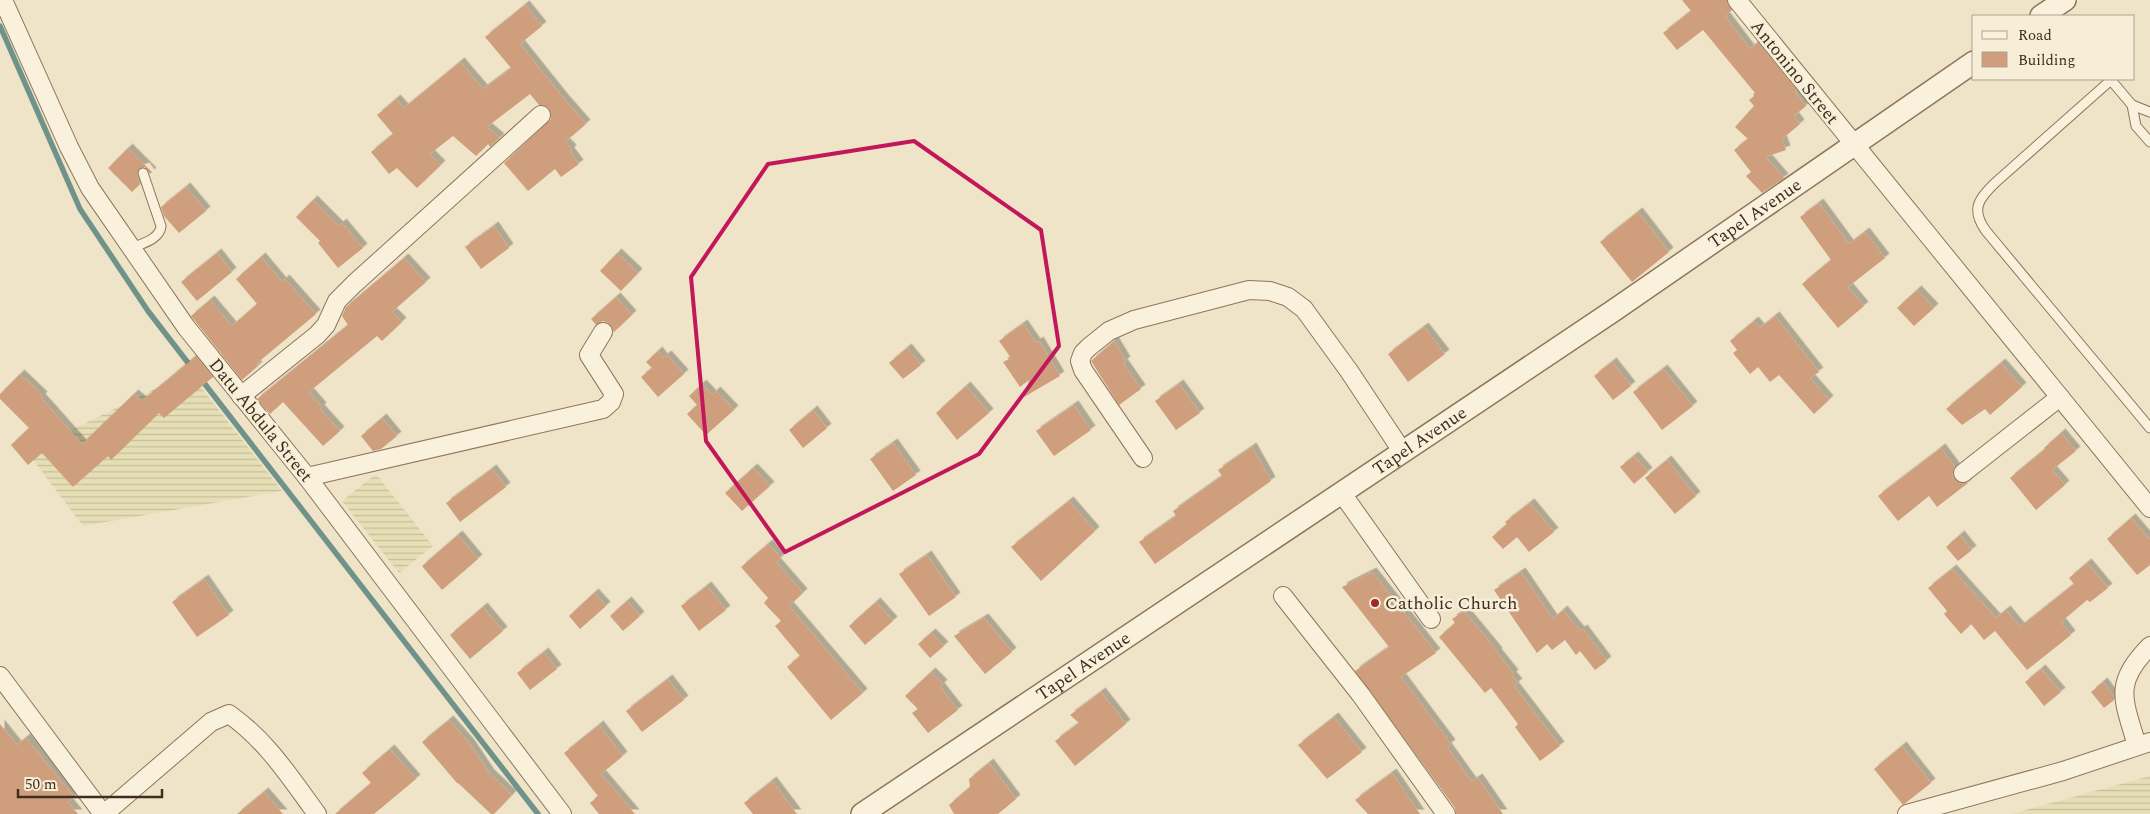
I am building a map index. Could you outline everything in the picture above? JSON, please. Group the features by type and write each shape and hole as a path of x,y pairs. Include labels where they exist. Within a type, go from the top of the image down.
{"street":[{"name":"Datu Abdula Street","path":"3,0 69,147 90,188 186,328 306,477 562,814"},
{"name":"Antonino Street","path":"1737,0 2150,508"},
{"name":"Tapel Avenue","path":"862,814 1613,311 1972,63"},
{"path":"241,396 317,335 326,324 337,301 354,284 542,115"},
{"path":"1143,458 1083,370 1080,361 1083,353 1109,331 1134,320 1249,290 1270,291 1288,297 1304,309 1349,371 1402,451"},
{"path":"306,477 603,408 611,402 614,394 589,355 603,332"},
{"path":"1963,473 2060,397"},
{"path":"1341,492 1431,619"},
{"path":"1283,596 1360,695 1446,814"},
{"path":"1907,814 2063,771 2144,744 2126,707 2124,690 2126,678 2133,664 2150,646"},
{"path":"0,676 104,814 211,722 229,714 247,726 268,747 317,814"}],"lane":[{"path":"2109,80 1984,193 1978,204 1977,214 1986,231 2150,428"},
{"path":"2111,80 2132,105 2150,112"},
{"path":"2132,105 2136,126 2150,142"},
{"path":"132,248 157,236 161,226 143,173"}],"highlighted area":[{"path":"914,141 1041,230 1059,346 979,454 785,552 706,441 691,277 768,164"}],"shaded area":[{"path":"189,372 282,491 83,526 27,452"},
{"path":"376,474 433,546 399,573 342,501"},
{"path":"2150,776 2150,814 2011,814"}],"building":[{"path":"1682,0 1727,0 1732,10 1725,16 1750,49 1758,42 1797,90 1795,92 1806,106 1794,116 1800,124 1782,139 1786,150 1766,157 1784,178 1762,193 1746,176 1751,172 1734,150 1748,139 1735,127 1754,106 1749,100 1755,93 1703,30 1677,50 1663,33 1691,11"},
{"path":"525,5 542,26 520,44 586,124 565,142 572,149 570,152 579,164 561,177 555,169 528,191 504,163 551,119 549,108 539,105 530,94 487,127 500,138 490,147 488,144 476,156 453,136 430,154 441,165 417,188 397,168 389,174 371,152 393,134 377,115 396,99 404,108 460,62 483,89 511,68 485,37"},
{"path":"128,148 152,172 150,174 145,167 139,169 137,175 140,184 132,192 108,168"},
{"path":"186,187 206,211 179,233 164,216 161,207"},
{"path":"313,200 339,226 342,223 363,248 338,268 318,243 320,241 296,217"},
{"path":"1819,203 1849,244 1865,232 1885,258 1848,287 1864,306 1838,328 1802,284 1831,260 1800,217"},
{"path":"1638,212 1669,252 1632,282 1600,242"},
{"path":"494,226 509,248 481,269 465,247"},
{"path":"217,253 232,272 197,301 181,282"},
{"path":"617,253 638,273 621,291 600,271"},
{"path":"261,257 282,282 285,279 316,314 256,364 258,366 242,380 191,316 210,300 232,326 257,304 236,279"},
{"path":"404,258 426,282 392,312 402,322 382,341 377,336 309,392 322,407 320,409 340,431 323,446 283,402 270,414 257,399 348,325 342,316 346,307"},
{"path":"1917,290 1934,308 1914,326 1897,308"},
{"path":"616,297 632,315 614,332 608,323 603,321 596,325 591,319"},
{"path":"1775,316 1819,372 1810,378 1829,400 1814,414 1779,375 1770,382 1758,367 1750,374 1733,353 1737,350 1730,341 1754,321 1760,328"},
{"path":"1023,324 1036,343 1039,341 1060,376 1024,397 1029,380 1020,387 1003,362 1011,358 999,341"},
{"path":"1424,327 1445,354 1408,382 1388,354"},
{"path":"1114,341 1126,361 1123,363 1141,389 1119,405 1091,361"},
{"path":"907,348 921,365 903,379 889,363"},
{"path":"658,351 663,358 667,355 684,374 658,397 641,377 652,368 646,362"},
{"path":"196,356 213,377 164,418 159,413 111,460 108,456 73,487 42,453 28,465 11,445 29,428 0,399 0,394 20,374 43,396 41,398 82,444 134,394 142,401"},
{"path":"1612,362 1631,386 1613,400 1594,376"},
{"path":"2001,363 2022,387 1990,415 1985,409 1962,425 1946,409"},
{"path":"1663,369 1693,406 1662,430 1633,392"},
{"path":"702,384 712,395 716,391 734,410 706,435 687,414 697,405 689,396"},
{"path":"1179,384 1200,413 1176,430 1155,401"},
{"path":"966,386 989,413 957,440 936,413"},
{"path":"1074,405 1091,430 1054,456 1036,431"},
{"path":"813,410 827,428 803,448 789,430"},
{"path":"382,418 397,436 381,449 373,451 361,436"},
{"path":"2061,433 2076,451 2052,470 2065,485 2036,510 2010,478"},
{"path":"893,443 916,475 893,491 870,459"},
{"path":"1252,447 1271,481 1155,564 1139,542 1176,516 1173,511 1222,476 1218,470"},
{"path":"1941,448 1955,467 1952,474 1954,479 1960,483 1968,483 1937,507 1929,496 1898,521 1878,496"},
{"path":"1634,456 1648,472 1634,484 1620,467"},
{"path":"1667,460 1696,496 1675,514 1645,478"},
{"path":"753,468 770,486 742,511 725,493"},
{"path":"492,469 506,487 460,522 446,503"},
{"path":"1069,501 1095,531 1041,581 1011,547"},
{"path":"1530,503 1554,532 1529,552 1517,537 1503,549 1492,537 1507,524 1505,522"},
{"path":"2131,518 2150,540 2150,565 2137,575 2107,539"},
{"path":"458,535 478,559 442,590 422,566"},
{"path":"1960,535 1972,550 1958,561 1946,547"},
{"path":"768,544 781,558 776,562 803,593 789,606 863,693 831,720 787,667 800,656 775,626 781,621 764,603 768,598 741,567"},
{"path":"927,555 956,597 929,616 899,574"},
{"path":"2087,563 2108,588 2090,602 2087,600 2061,622 2071,635 2027,670 1995,631 1984,640 1971,624 1961,634 1944,614 1947,611 1928,588 1952,569 1996,618 2006,610 2020,627 2074,584 2069,578"},
{"path":"1372,572 1436,653 1401,677 1451,744 1447,747 1472,782 1478,778 1503,814 1456,814 1455,808 1355,671 1389,647 1342,587"},
{"path":"1521,572 1553,619 1563,610 1580,631 1583,629 1607,661 1595,670 1580,651 1576,655 1565,640 1552,650 1547,644 1537,653 1494,590"},
{"path":"204,579 229,615 197,637 172,602"},
{"path":"707,586 726,610 699,631 681,606"},
{"path":"594,593 606,606 580,629 569,616"},
{"path":"627,601 640,616 623,631 610,616"},
{"path":"876,602 893,621 865,645 849,626"},
{"path":"483,607 503,631 470,659 450,635"},
{"path":"1464,611 1514,674 1512,676 1518,683 1514,686 1560,746 1540,761 1515,727 1518,724 1491,688 1485,693 1439,637 1455,623 1452,619"},
{"path":"984,618 1012,652 985,674 954,636"},
{"path":"931,633 944,646 930,658 918,644"},
{"path":"544,652 557,669 530,690 517,673"},
{"path":"2041,669 2061,692 2044,706 2025,682"},
{"path":"931,672 943,684 940,687 958,710 928,733 912,713 918,709 905,696"},
{"path":"668,679 684,700 642,732 626,711"},
{"path":"2103,682 2114,697 2114,700 2104,708 2091,692"},
{"path":"1101,692 1126,724 1075,766 1055,741 1079,723 1070,715"},
{"path":"1334,717 1362,752 1327,779 1298,745"},
{"path":"449,720 470,744 490,774 512,795 494,814 491,814 457,783 422,742"},
{"path":"0,724 17,745 26,738 74,797 68,802 78,814 0,814"},
{"path":"599,725 623,756 601,774 635,814 599,814 590,803 598,796 564,753"},
{"path":"1902,746 1931,783 1903,805 1874,769"},
{"path":"390,749 416,779 374,814 335,814 371,783 362,773"},
{"path":"989,763 1016,799 998,814 954,814 949,805 970,787 969,779"},
{"path":"1392,773 1420,814 1368,814 1355,800"},
{"path":"772,781 797,814 753,814 744,803"},
{"path":"264,792 283,814 237,814"}],"waterway":[{"path":"0,26 80,209 148,311 192,368"},
{"path":"201,379 538,814"}],"place":[{"name":"Catholic Church","path":"1375,603"}]}
